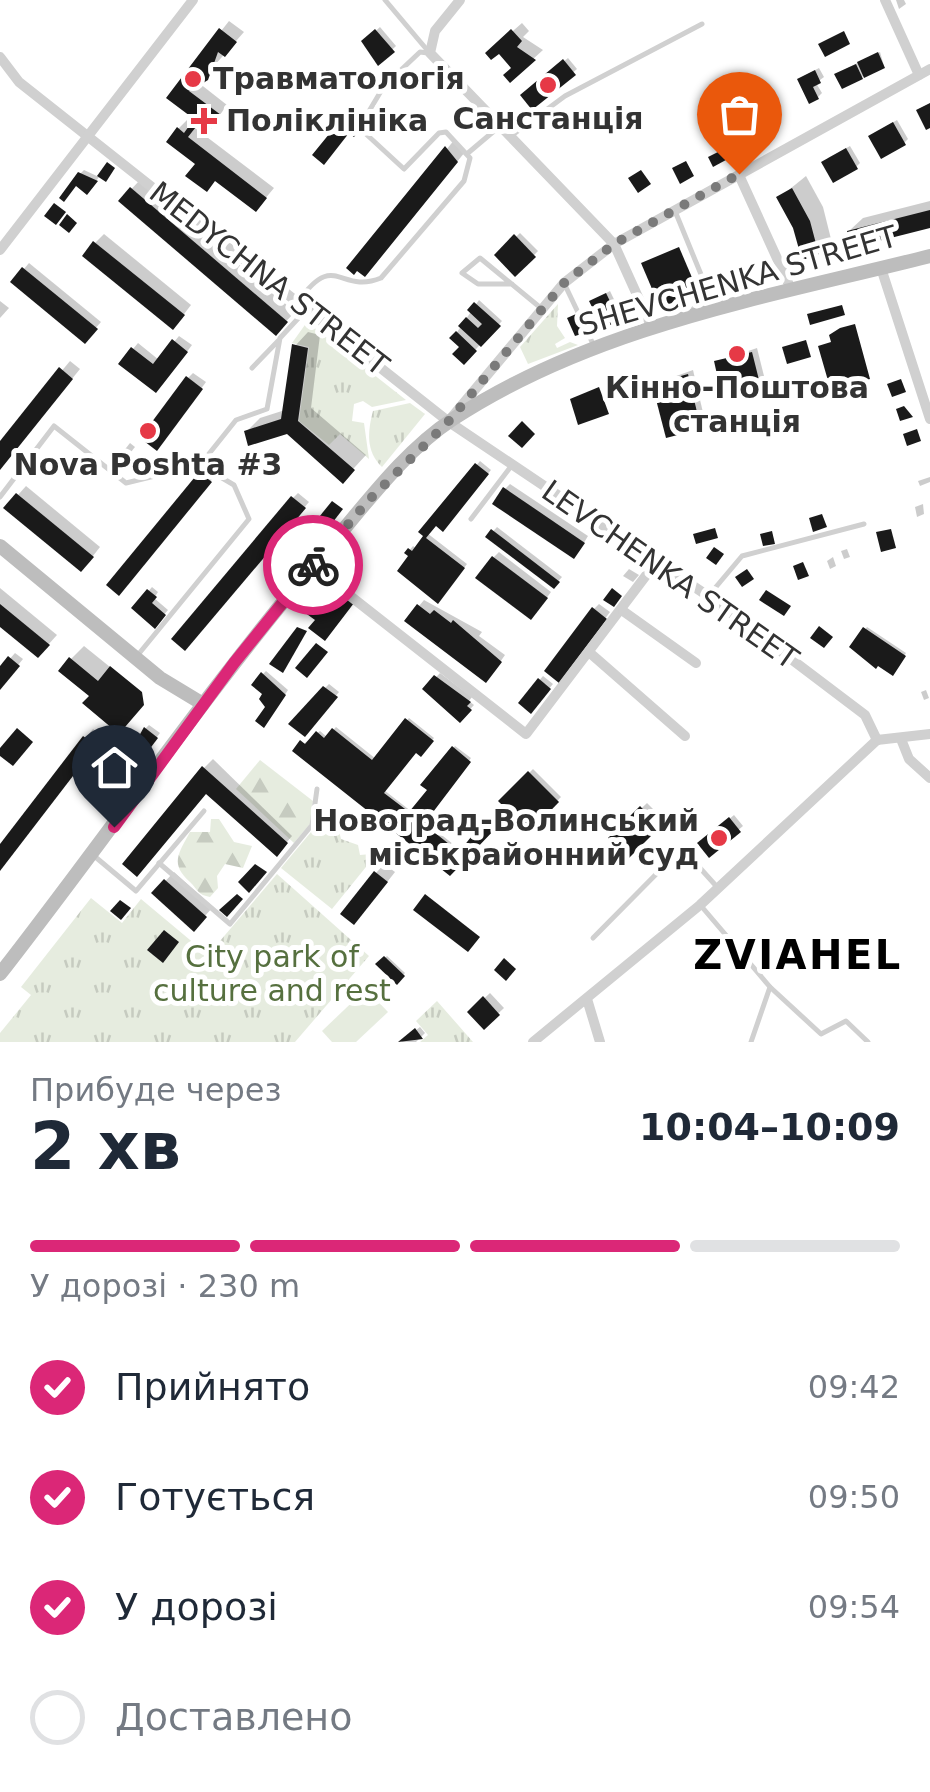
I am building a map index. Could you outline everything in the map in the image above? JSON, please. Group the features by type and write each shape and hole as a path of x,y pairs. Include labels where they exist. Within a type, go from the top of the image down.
{"main road":[{"name":"SHEVCHENKA STREET","path":"0,974 312,566 370,499 448,422 528,376 652,328 930,256"},
{"path":"0,546 136,657 203,704"}],"street":[{"path":"0,250 193,0"},
{"path":"460,0 435,31 430,53 614,244 652,328"},
{"path":"885,0 918,76"},
{"name":"MEDYCHNA STREET","path":"0,57 19,82 448,422"},
{"path":"448,422 564,283 614,244 930,69"},
{"path":"739,174 791,290"},
{"path":"881,268 930,419"},
{"name":"LEVCHENKA STREET","path":"448,422 708,596 865,715 877,740"},
{"path":"312,566 526,734 623,611 657,561"},
{"path":"623,611 696,663"},
{"path":"590,653 685,736"},
{"path":"534,1042 700,904 877,740 930,734"},
{"path":"901,739 909,759 930,778"},
{"path":"587,999 600,1042"}],"lane":[{"path":"385,0 392,3 430,53"},
{"path":"510,136 565,96 702,24"},
{"path":"430,53 420,52 384,86 362,122 366,134 404,169 439,133 446,132 468,153"},
{"path":"252,368 280,338 315,278 324,275 363,282 381,278 464,181 468,153 500,126"},
{"path":"674,211 707,291 686,318"},
{"path":"512,284 478,284 462,272 480,258 512,284 542,309"},
{"path":"564,283 595,348"},
{"path":"0,497 54,426 126,483 200,464 236,420 267,410 280,338"},
{"path":"136,657 249,519 234,485 200,464"},
{"path":"471,519 512,465"},
{"path":"708,596 742,556 864,524"},
{"path":"160,863 230,924 312,825 317,788"},
{"path":"93,855 136,891 204,811"},
{"path":"592,938 682,848 718,888"},
{"path":"700,904 770,987 821,1034 846,1020 868,1042"},
{"path":"751,1042 770,987"}],"green space":[{"path":"558,304 557,326 565,338 555,344 557,348 570,342 578,345 528,364 520,347"},
{"path":"307,322 406,400 372,407 363,401 354,404 352,421 364,423 369,459 340,434 329,445 299,421 309,347 292,343"},
{"path":"410,403 425,414 382,467 370,447 373,411"},
{"path":"260,760 313,801 310,824 294,843 236,789"},
{"path":"211,819 219,819 234,842 252,846 243,868 225,864 217,876 218,888 210,897 184,876 178,859 190,832 210,832"},
{"path":"326,822 332,834 339,831 341,839 358,845 360,855 371,854 370,862 332,909 281,868 316,826"},
{"name":"City park of culture and rest","path":"277,874 369,956 295,1042 0,1042 0,1033 31,995 21,987 91,898 122,923 141,899 208,955"},
{"path":"366,989 388,1012 356,1042 332,1042 322,1031"},
{"path":"437,1001 473,1042 420,1042 428,1035 416,1021"}],"building":[{"name":"Поліклініка","path":"219,28 237,42 225,57 218,52 208,80 200,85 196,82 189,91 221,115 209,131 199,123 188,137 267,198 256,212 215,181 207,192 185,176 195,164 166,142 177,127 184,133 194,119 166,98"},
{"path":"375,29 395,52 378,66 361,41"},
{"path":"511,29 522,41 517,47 536,60 510,83 503,75 511,68 499,54 491,60 485,53"},
{"path":"844,31 850,44 825,57 818,44"},
{"path":"878,52 885,68 864,78 857,62"},
{"name":"Санстанція","path":"563,59 576,75 532,110 520,95"},
{"path":"856,64 863,79 842,89 834,74"},
{"path":"815,70 821,83 813,87 819,99 809,104 797,79"},
{"path":"930,103 930,128 926,130 916,110"},
{"path":"766,105 776,124 764,130 754,111"},
{"path":"742,114 759,145 742,154 734,140 740,136 731,120"},
{"path":"343,117 359,130 354,137 349,133 324,165 312,155"},
{"path":"893,122 906,145 881,159 868,136"},
{"path":"732,145 737,154 713,167 708,157"},
{"path":"445,146 458,162 365,277 357,271 354,275 346,268"},
{"path":"846,148 858,169 833,183 821,162"},
{"path":"686,161 694,176 680,184 672,168"},
{"path":"107,162 115,168 106,182 97,176"},
{"path":"641,170 651,184 638,193 628,178"},
{"path":"78,172 98,181 87,195 76,186 64,202 59,198"},
{"path":"130,187 288,322 276,336 118,201"},
{"path":"792,188 810,221 819,255 802,260 793,228 776,197"},
{"path":"54,203 66,212 56,225 44,216"},
{"path":"930,210 930,228 851,248 847,231"},
{"path":"67,214 77,223 69,233 59,225"},
{"path":"514,234 536,257 515,277 494,255"},
{"path":"93,241 185,315 173,330 82,256"},
{"path":"679,247 699,294 661,310 641,263"},
{"path":"22,267 98,329 85,344 10,282"},
{"path":"606,293 620,322 575,336 567,318 592,307 589,301"},
{"path":"474,302 501,326 481,347 458,326 466,317 478,328 482,324 467,310"},
{"path":"842,305 845,315 810,325 807,314"},
{"path":"855,324 870,379 831,391 818,346 831,342 829,335 840,328"},
{"path":"456,331 477,351 464,365 452,354 459,347 449,338"},
{"path":"172,339 188,352 156,393 118,364 131,347 153,364"},
{"path":"806,340 811,357 787,364 782,347"},
{"path":"292,344 308,348 298,421 355,470 343,484 287,434 248,446 244,431 281,419"},
{"path":"752,352 760,384 721,393 714,361"},
{"path":"59,367 73,379 0,470 0,441"},
{"path":"688,374 701,429 666,438 652,384"},
{"path":"186,376 203,389 157,451 140,438"},
{"path":"901,379 906,392 892,397 887,384"},
{"path":"643,383 647,395 621,402 618,390"},
{"path":"599,387 609,414 578,425 570,399"},
{"path":"904,406 913,417 900,421 896,409"},
{"path":"522,421 535,434 522,448 508,436"},
{"path":"917,429 921,441 907,446 903,434"},
{"path":"475,463 489,474 443,532 436,526 426,538 465,568 438,604 397,571 408,556 404,553 408,548 412,551 423,536 418,532"},
{"path":"199,472 212,482 119,596 106,585"},
{"path":"503,487 585,543 574,559 492,504"},
{"path":"16,493 94,557 81,572 3,508"},
{"path":"291,496 306,508 185,651 171,639"},
{"path":"332,501 343,509 326,531 315,522"},
{"path":"822,514 827,527 813,532 809,518"},
{"path":"715,528 718,538 696,544 693,534"},
{"path":"491,529 560,582 554,589 485,537"},
{"path":"891,529 896,548 881,552 876,532"},
{"path":"772,531 775,544 763,546 760,534"},
{"path":"714,547 724,554 716,565 706,558"},
{"path":"492,556 548,598 531,620 475,578"},
{"path":"803,562 809,576 798,580 793,566"},
{"path":"747,569 754,579 742,587 735,577"},
{"path":"328,586 354,603 325,641 308,628 315,620 304,612 310,605 320,613 313,599"},
{"path":"612,588 622,596 614,607 603,600"},
{"path":"147,589 157,597 152,603 166,615 155,629 131,608"},
{"path":"766,590 791,606 784,616 759,600"},
{"path":"0,604 50,645 38,658 0,627"},
{"path":"417,604 430,614 434,610 451,623 453,620 502,662 486,683 404,621"},
{"path":"592,607 607,619 559,683 544,671"},
{"path":"819,626 833,637 824,648 810,638"},
{"path":"297,627 307,631 283,673 269,664"},
{"path":"863,627 906,656 893,676 878,666 876,669 849,647"},
{"path":"316,643 328,652 307,678 295,668"},
{"path":"8,656 20,666 0,690 0,666"},
{"path":"69,657 98,681 110,666 142,692 144,705 119,734 82,703 89,696 58,671"},
{"path":"261,672 286,695 264,728 255,721 265,707 259,699 262,694 251,685"},
{"path":"434,675 471,702 467,706 472,710 460,723 422,689"},
{"path":"538,678 551,689 531,714 518,703"},
{"path":"323,686 338,697 305,737 288,724"},
{"path":"405,718 434,741 421,757 416,753 384,793 409,812 427,790 420,785 452,746 471,762 424,824 459,852 487,817 497,827 450,876 292,751 300,740 305,744 316,731 324,738 332,728 372,760"},
{"path":"144,727 158,738 139,763 129,754"},
{"path":"17,728 33,742 13,766 0,756 0,748"},
{"path":"83,736 96,746 0,871 0,844"},
{"path":"202,766 288,843 277,857 206,794 137,877 122,864"},
{"path":"528,771 559,802 530,832 498,801"},
{"path":"640,806 660,827 628,859 608,838"},
{"name":"Новоград-Волинський міськрайонний суд","path":"729,817 741,832 709,858 697,843"},
{"path":"255,864 267,872 249,893 238,882"},
{"path":"374,871 388,882 354,925 340,914"},
{"path":"164,879 207,917 194,932 151,893"},
{"path":"237,894 243,899 227,917 219,910"},
{"path":"425,894 480,937 468,952 413,910"},
{"path":"120,900 131,908 121,920 110,911"},
{"path":"164,930 179,942 163,963 147,950"},
{"path":"384,956 405,976 397,985 375,964"},
{"path":"504,958 516,969 506,981 494,970"},
{"path":"483,996 500,1015 484,1030 467,1012"},
{"path":"415,1028 423,1039 398,1042"}],"way so far":[{"path":"313,565 370,499 448,422 564,283 614,244 739,174"}],"place":[{"name":"Травматологія","path":"193,79"},
{"name":"Санстанція","path":"548,85"},
{"name":"Поліклініка","path":"204,121"},
{"name":"Кінно-Поштова станція","path":"737,354"},
{"name":"Nova Poshta #3","path":"148,431"},
{"name":"Новоград-Волинський міськрайонний суд","path":"719,838"}],"district":[{"name":"ZVIAHEL","path":"798,955"}],"route":[{"path":"114,827 234,663 313,565"}]}
